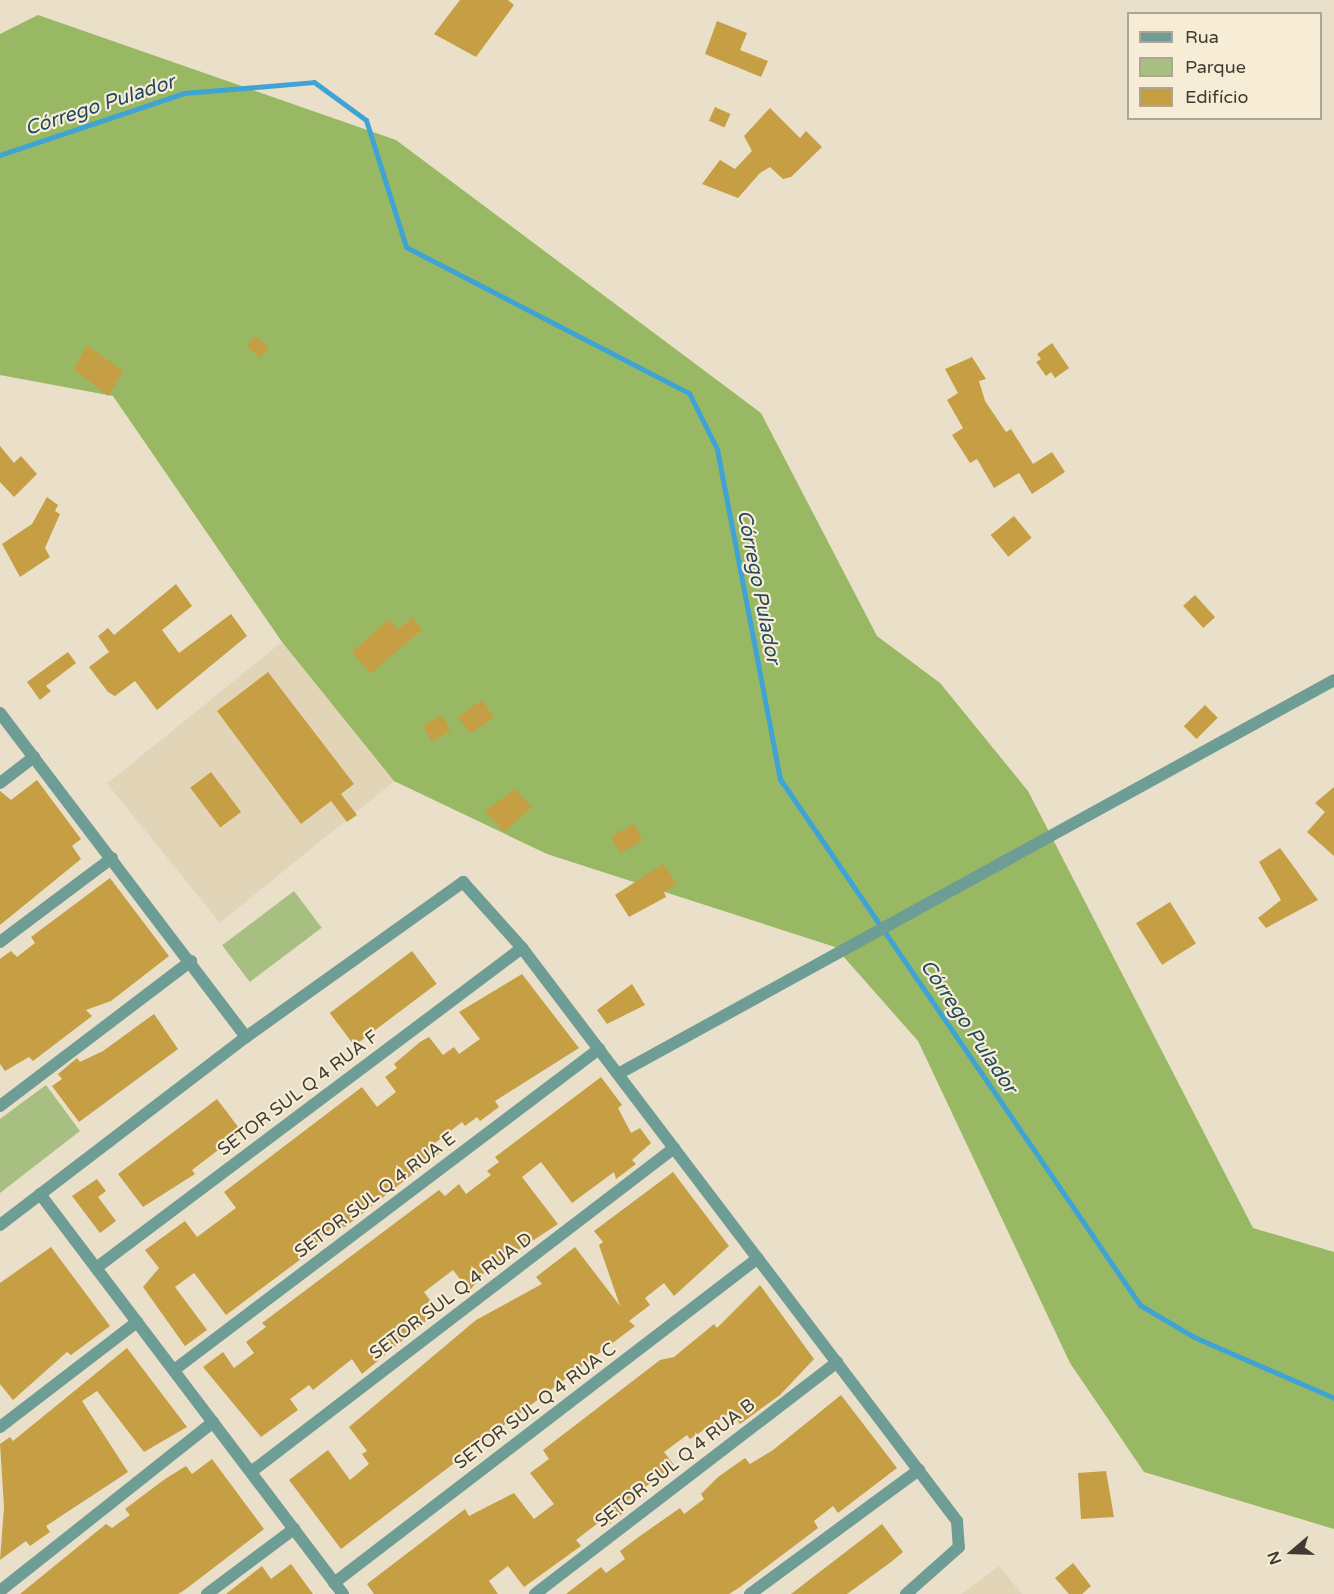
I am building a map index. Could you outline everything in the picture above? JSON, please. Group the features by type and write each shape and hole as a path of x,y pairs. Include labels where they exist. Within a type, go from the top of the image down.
{"street":[{"path":"618,1074 1334,680"},
{"path":"0,713 246,1037"},
{"path":"0,783 34,757"},
{"path":"0,942 112,858"},
{"path":"0,1225 246,1037 459,883 468,885 522,948 957,1521 959,1547 906,1594"},
{"name":"SETOR SUL Q 4 RUA F","path":"96,1268 522,948"},
{"path":"0,1106 190,961"},
{"name":"SETOR SUL Q 4 RUA E","path":"174,1370 599,1049"},
{"name":"SETOR SUL Q 4 RUA D","path":"251,1472 674,1148"},
{"path":"40,1194 343,1594"},
{"name":"SETOR SUL Q 4 RUA C","path":"334,1583 758,1258"},
{"path":"0,1427 137,1322"},
{"name":"SETOR SUL Q 4 RUA B","path":"535,1594 837,1362"},
{"path":"0,1591 213,1422"},
{"path":"750,1594 919,1470"},
{"path":"207,1594 294,1529"}],"shaded area":[{"path":"282,642 395,781 220,923 107,784"},
{"path":"999,1566 1022,1594 962,1594"}],"green space":[{"path":"38,15 396,140 761,413 877,636 940,683 1028,791 1253,1228 1334,1252 1334,1529 1144,1472 1070,1363 918,1041 835,947 547,854 394,781 282,642 113,396 0,375 0,34"},
{"path":"294,891 322,928 250,982 222,945"},
{"path":"46,1085 80,1131 0,1193 0,1119"}],"building":[{"path":"460,0 508,0 514,5 476,57 434,34"},
{"path":"717,21 747,33 740,50 768,61 761,77 705,54"},
{"path":"715,107 731,114 724,128 709,121"},
{"path":"770,108 800,138 806,131 822,147 791,177 783,179 770,167 760,173 738,198 702,184 720,160 735,169 752,151 744,136"},
{"path":"255,336 269,347 261,358 246,347"},
{"path":"1052,343 1069,368 1055,378 1051,372 1046,376 1036,362 1041,359 1037,354"},
{"path":"87,345 123,371 108,396 74,369"},
{"path":"972,357 986,379 979,381 985,401 1006,432 1011,429 1033,464 1052,452 1065,472 1032,494 1019,473 994,488 977,459 970,463 952,435 963,428 947,400 958,393 945,369"},
{"path":"0,446 14,463 21,456 37,474 14,497 0,482"},
{"path":"47,497 58,505 55,511 60,514 45,548 50,557 20,577 2,544 32,524"},
{"path":"1014,516 1032,538 1008,557 991,535"},
{"path":"176,584 192,606 162,630 179,653 231,614 247,636 157,710 135,681 115,696 108,692 89,667 109,652 98,636 108,628 114,635"},
{"path":"1195,595 1215,617 1203,628 1183,606"},
{"path":"412,618 422,630 370,674 352,652 389,619 398,629"},
{"path":"68,652 76,663 46,686 51,691 40,700 27,682"},
{"path":"268,672 354,784 341,794 357,815 347,822 331,801 301,824 217,711"},
{"path":"482,700 494,717 470,734 458,717"},
{"path":"1205,705 1218,718 1197,739 1184,726"},
{"path":"442,715 451,731 431,741 423,726"},
{"path":"211,772 241,812 220,828 190,788"},
{"path":"37,780 81,839 72,846 81,859 0,925 0,791 11,800"},
{"path":"1334,787 1334,856 1307,832 1325,812 1315,803"},
{"path":"515,789 532,807 504,832 485,811"},
{"path":"634,824 643,841 620,853 611,836"},
{"path":"1280,848 1318,900 1266,928 1258,918 1281,900 1259,862"},
{"path":"663,864 677,884 664,892 666,897 629,917 615,895"},
{"path":"110,878 169,956 111,1001 86,1010 92,1016 33,1061 29,1057 5,1071 0,1064 0,959 11,951 17,957 35,943 31,937"},
{"path":"1170,902 1196,944 1162,965 1136,923"},
{"path":"412,951 437,984 354,1046 330,1013"},
{"path":"522,974 579,1048 495,1101 499,1107 480,1121 477,1117 465,1126 462,1122 435,1143 441,1152 345,1227 333,1226 305,1256 226,1315 194,1273 175,1287 207,1330 185,1346 143,1287 159,1268 145,1250 185,1221 197,1237 236,1208 224,1192 362,1087 377,1107 396,1092 385,1077 397,1068 394,1064 420,1042 429,1037 443,1055 454,1047 459,1054 480,1039 459,1012"},
{"path":"632,984 645,1005 607,1024 597,1010"},
{"path":"154,1014 178,1049 79,1122 52,1086 62,1079 58,1074 77,1058 80,1062 103,1051"},
{"path":"601,1077 622,1105 618,1108 631,1133 640,1128 651,1143 632,1160 636,1164 616,1179 614,1172 572,1203 541,1162 522,1177 558,1224 485,1272 469,1291 453,1270 424,1292 438,1311 362,1374 352,1359 313,1390 309,1385 290,1399 298,1410 261,1437 203,1367 223,1352 234,1368 254,1353 246,1342 266,1327 262,1323 439,1190 445,1196 459,1184 466,1194 491,1175 487,1171 499,1162 495,1157"},
{"path":"217,1099 242,1132 192,1170 195,1174 143,1207 118,1174"},
{"path":"673,1172 729,1246 674,1296 664,1283 645,1298 650,1305 629,1321 635,1326 341,1549 289,1480 328,1450 350,1480 369,1464 362,1454 367,1451 349,1427 476,1320 542,1284 536,1277 575,1247 620,1306 599,1245 603,1242 594,1231"},
{"path":"97,1179 106,1191 98,1197 116,1221 100,1233 72,1196"},
{"path":"51,1247 110,1326 71,1355 67,1352 13,1400 0,1384 0,1283"},
{"path":"760,1285 814,1359 780,1395 740,1424 731,1412 690,1439 687,1435 664,1452 674,1465 618,1508 623,1513 603,1529 598,1523 576,1540 581,1546 524,1587 508,1566 489,1581 498,1594 374,1594 367,1584 465,1509 469,1516 514,1493 534,1519 554,1504 530,1473 549,1459 543,1450 660,1360 674,1357 714,1324 717,1328"},
{"path":"127,1348 187,1427 144,1452 97,1391 82,1401 128,1472 46,1526 50,1532 30,1546 26,1541 0,1560 4,1507 0,1444 10,1437 13,1441"},
{"path":"841,1395 897,1468 838,1513 833,1506 814,1521 818,1528 740,1587 729,1594 566,1594 601,1567 606,1573 625,1559 620,1551 680,1508 684,1514 704,1499 701,1494 718,1477 745,1458 750,1464 773,1450"},
{"path":"212,1459 264,1529 186,1589 178,1594 20,1594 106,1524 112,1528 130,1515 125,1509 165,1479 186,1466 192,1474"},
{"path":"1106,1471 1114,1517 1081,1519 1078,1473"},
{"path":"882,1524 903,1552 891,1562 847,1594 791,1594"},
{"path":"1073,1563 1091,1586 1082,1594 1069,1594 1055,1578"},
{"path":"291,1564 313,1594 226,1594 262,1566 271,1579"}],"waterway":[{"name":"Córrego Pulador","path":"0,155 184,93 314,82 366,120 406,247 689,393 717,449 780,779 1140,1305 1194,1337 1334,1398"}]}
